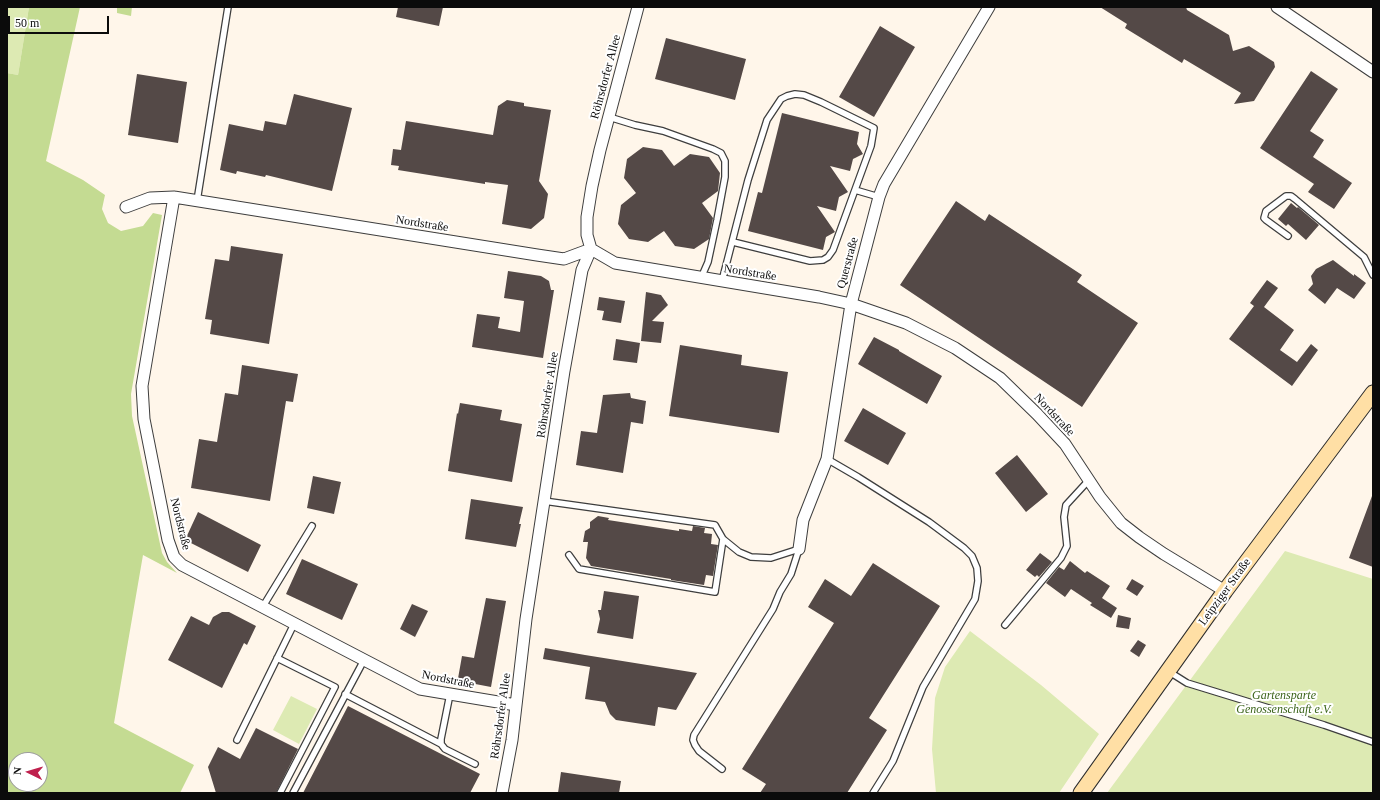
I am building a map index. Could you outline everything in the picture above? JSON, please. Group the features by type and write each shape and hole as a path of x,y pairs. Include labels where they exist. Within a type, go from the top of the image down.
{"main road":[{"name":"Leipziger Straße","path":"1081,793 1224,591 1373,393"}],"street":[{"name":"Röhrsdorfer Allee","path":"502,793 512,740 526,620 544,501 582,270 591,250 587,235 588,211 595,172 638,7"},
{"name":"Querstraße","path":"800,549 803,520 826,459 851,304 879,197 884,184 989,7"},
{"path":"1277,7 1373,72"},
{"name":"Nordstraße","path":"174,197 142,386 143,412 168,540 174,557 182,565 262,608 420,689 516,705"},
{"name":"Nordstraße","path":"126,207 150,198 174,197 537,255 564,258 591,250 615,263 819,297 851,304 906,323 955,348 1000,378 1065,444 1110,510 1121,523 1138,537 1224,591"}],"lane":[{"path":"198,201 228,7"},
{"path":"722,282 748,180 768,120 781,99 795,94 804,95 874,128 871,146 833,250 828,257 823,260 810,262 733,242"},
{"path":"609,117 662,131 713,149 721,154 725,160 725,177 714,234 708,262 700,278"},
{"path":"855,190 879,197"},
{"path":"1288,236 1264,218 1266,211 1286,196 1291,196 1364,257 1373,275"},
{"path":"826,459 858,477 929,522 964,548 972,556 977,568 978,581 975,598 923,687 893,761 873,793"},
{"path":"1005,625 1061,558 1067,546 1064,517 1066,505 1089,480"},
{"path":"544,501 715,526 723,539 739,552 751,556 771,558 800,549"},
{"path":"262,608 312,526"},
{"path":"570,555 579,569 714,592 723,539"},
{"path":"722,769 699,751 694,745 694,735 774,609 780,592 791,574 800,549"},
{"path":"236,740 294,624"},
{"path":"277,658 335,687 280,793"},
{"path":"293,793 364,660"},
{"path":"1167,671 1186,683 1324,725 1373,742"},
{"path":"345,694 442,744"},
{"path":"450,694 441,739 442,744 445,749 475,764"}],"green space":[{"path":"7,7 29,7 18,75 7,73"},
{"path":"29,7 80,7 46,161 83,180 105,195 102,209 108,223 121,231 143,226 153,213 162,215 131,394 132,416 162,553 167,562 177,573 143,555 114,723 194,765 180,793 7,793 7,73 18,75"},
{"path":"117,7 132,7 131,16 117,13"},
{"name":"Gartensparte Genossenschaft e.V.","path":"1285,551 1373,579 1373,793 1107,793"},
{"path":"970,631 1041,685 1099,734 1059,793 936,793 932,749 935,698 945,667"},
{"path":"291,696 317,709 299,744 273,730"}],"building":[{"path":"398,7 443,7 439,26 396,17"},
{"path":"1100,7 1186,7 1187,10 1229,35 1233,51 1249,46 1274,62 1275,67 1254,101 1234,104 1241,93 1184,59 1182,63 1125,28 1127,24"},
{"path":"880,26 915,47 874,117 839,97"},
{"path":"666,38 746,59 735,100 655,79"},
{"path":"1311,71 1338,89 1310,131 1324,140 1313,157 1352,183 1334,209 1308,192 1314,184 1260,148"},
{"path":"137,74 187,82 178,143 128,135"},
{"path":"294,94 352,108 332,191 266,175 265,177 237,171 236,174 220,170 229,124 263,131 265,121 286,125"},
{"path":"507,100 524,103 524,106 551,110 539,181 548,194 544,218 531,229 502,224 508,185 485,182 485,184 398,170 399,166 391,165 393,149 401,150 406,121 493,135 498,106"},
{"path":"782,113 859,132 857,144 863,154 853,159 850,171 830,166 848,192 839,197 836,211 817,206 835,232 826,237 823,250 748,231 758,192 762,193"},
{"path":"643,147 662,150 674,166 690,154 709,157 720,173 718,191 702,203 713,218 709,239 694,249 675,246 664,231 648,242 629,239 618,224 621,205 636,193 624,178 627,159"},
{"path":"956,201 985,221 989,214 1082,275 1077,282 1138,323 1082,407 900,285"},
{"path":"1291,203 1319,225 1306,240 1288,224 1286,226 1278,219"},
{"path":"231,246 283,254 269,344 210,334 212,320 205,319 215,259 229,261"},
{"path":"1333,260 1366,283 1354,299 1337,288 1325,304 1308,290 1313,284 1311,276 1316,269"},
{"path":"508,271 541,276 549,281 551,290 554,290 543,358 472,347 477,314 500,317 498,328 520,332 524,301 504,298"},
{"path":"1267,280 1278,288 1264,307 1294,330 1280,350 1297,362 1311,344 1318,350 1292,386 1229,339 1254,306 1250,303"},
{"path":"646,292 661,295 668,305 652,321 664,322 661,343 641,341"},
{"path":"599,297 625,301 621,323 602,320 604,311 597,310"},
{"path":"874,337 942,376 927,404 858,364"},
{"path":"616,339 640,343 637,363 613,360"},
{"path":"680,345 742,355 741,365 788,372 779,433 669,416"},
{"path":"242,365 298,374 293,402 286,401 270,501 191,488 199,439 217,442 225,393 238,395"},
{"path":"630,393 631,398 646,401 643,424 631,422 623,473 576,465 581,431 597,433 603,395"},
{"path":"460,403 502,410 500,420 522,424 512,482 448,471 457,413 458,414"},
{"path":"863,408 906,433 888,465 844,441"},
{"path":"1017,455 1048,494 1026,512 995,473"},
{"path":"313,476 341,482 334,514 307,508"},
{"path":"1373,496 1373,567 1349,558"},
{"path":"471,499 523,507 516,547 465,539"},
{"path":"198,512 261,545 248,572 185,540"},
{"path":"598,516 609,518 608,520 679,531 679,529 692,531 693,526 705,528 704,533 712,534 711,544 718,545 713,576 706,575 704,585 591,566 586,558 588,542 583,542 585,531 590,528 590,522"},
{"path":"1040,553 1052,562 1039,577 1037,575 1035,577 1026,570"},
{"path":"302,559 358,584 342,620 286,594"},
{"path":"1070,561 1085,573 1087,571 1110,586 1102,598 1117,608 1111,618 1090,605 1092,603 1071,589 1065,597 1046,583 1059,567 1064,570"},
{"path":"873,563 940,606 869,718 887,730 847,793 760,793 766,784 742,769 834,623 808,607 825,579 851,596"},
{"path":"1132,579 1144,586 1137,596 1126,589"},
{"path":"604,591 639,596 633,639 597,633 600,619 598,610 601,610"},
{"path":"486,598 506,601 491,687 470,683 470,686 457,684 462,656 474,658"},
{"path":"412,604 428,611 415,637 400,629"},
{"path":"222,612 229,612 256,626 247,645 244,643 222,688 168,660 191,616 209,625 213,617"},
{"path":"1118,615 1131,618 1129,629 1116,627"},
{"path":"1138,640 1146,645 1139,657 1130,651"},
{"path":"545,648 697,673 676,710 658,707 655,726 616,720 610,714 605,702 585,699 590,667 543,659"},
{"path":"348,706 480,774 470,793 303,793"},
{"path":"256,728 298,749 276,793 216,793 208,767 218,747 240,759"},
{"path":"561,772 621,781 619,793 558,793"}]}
